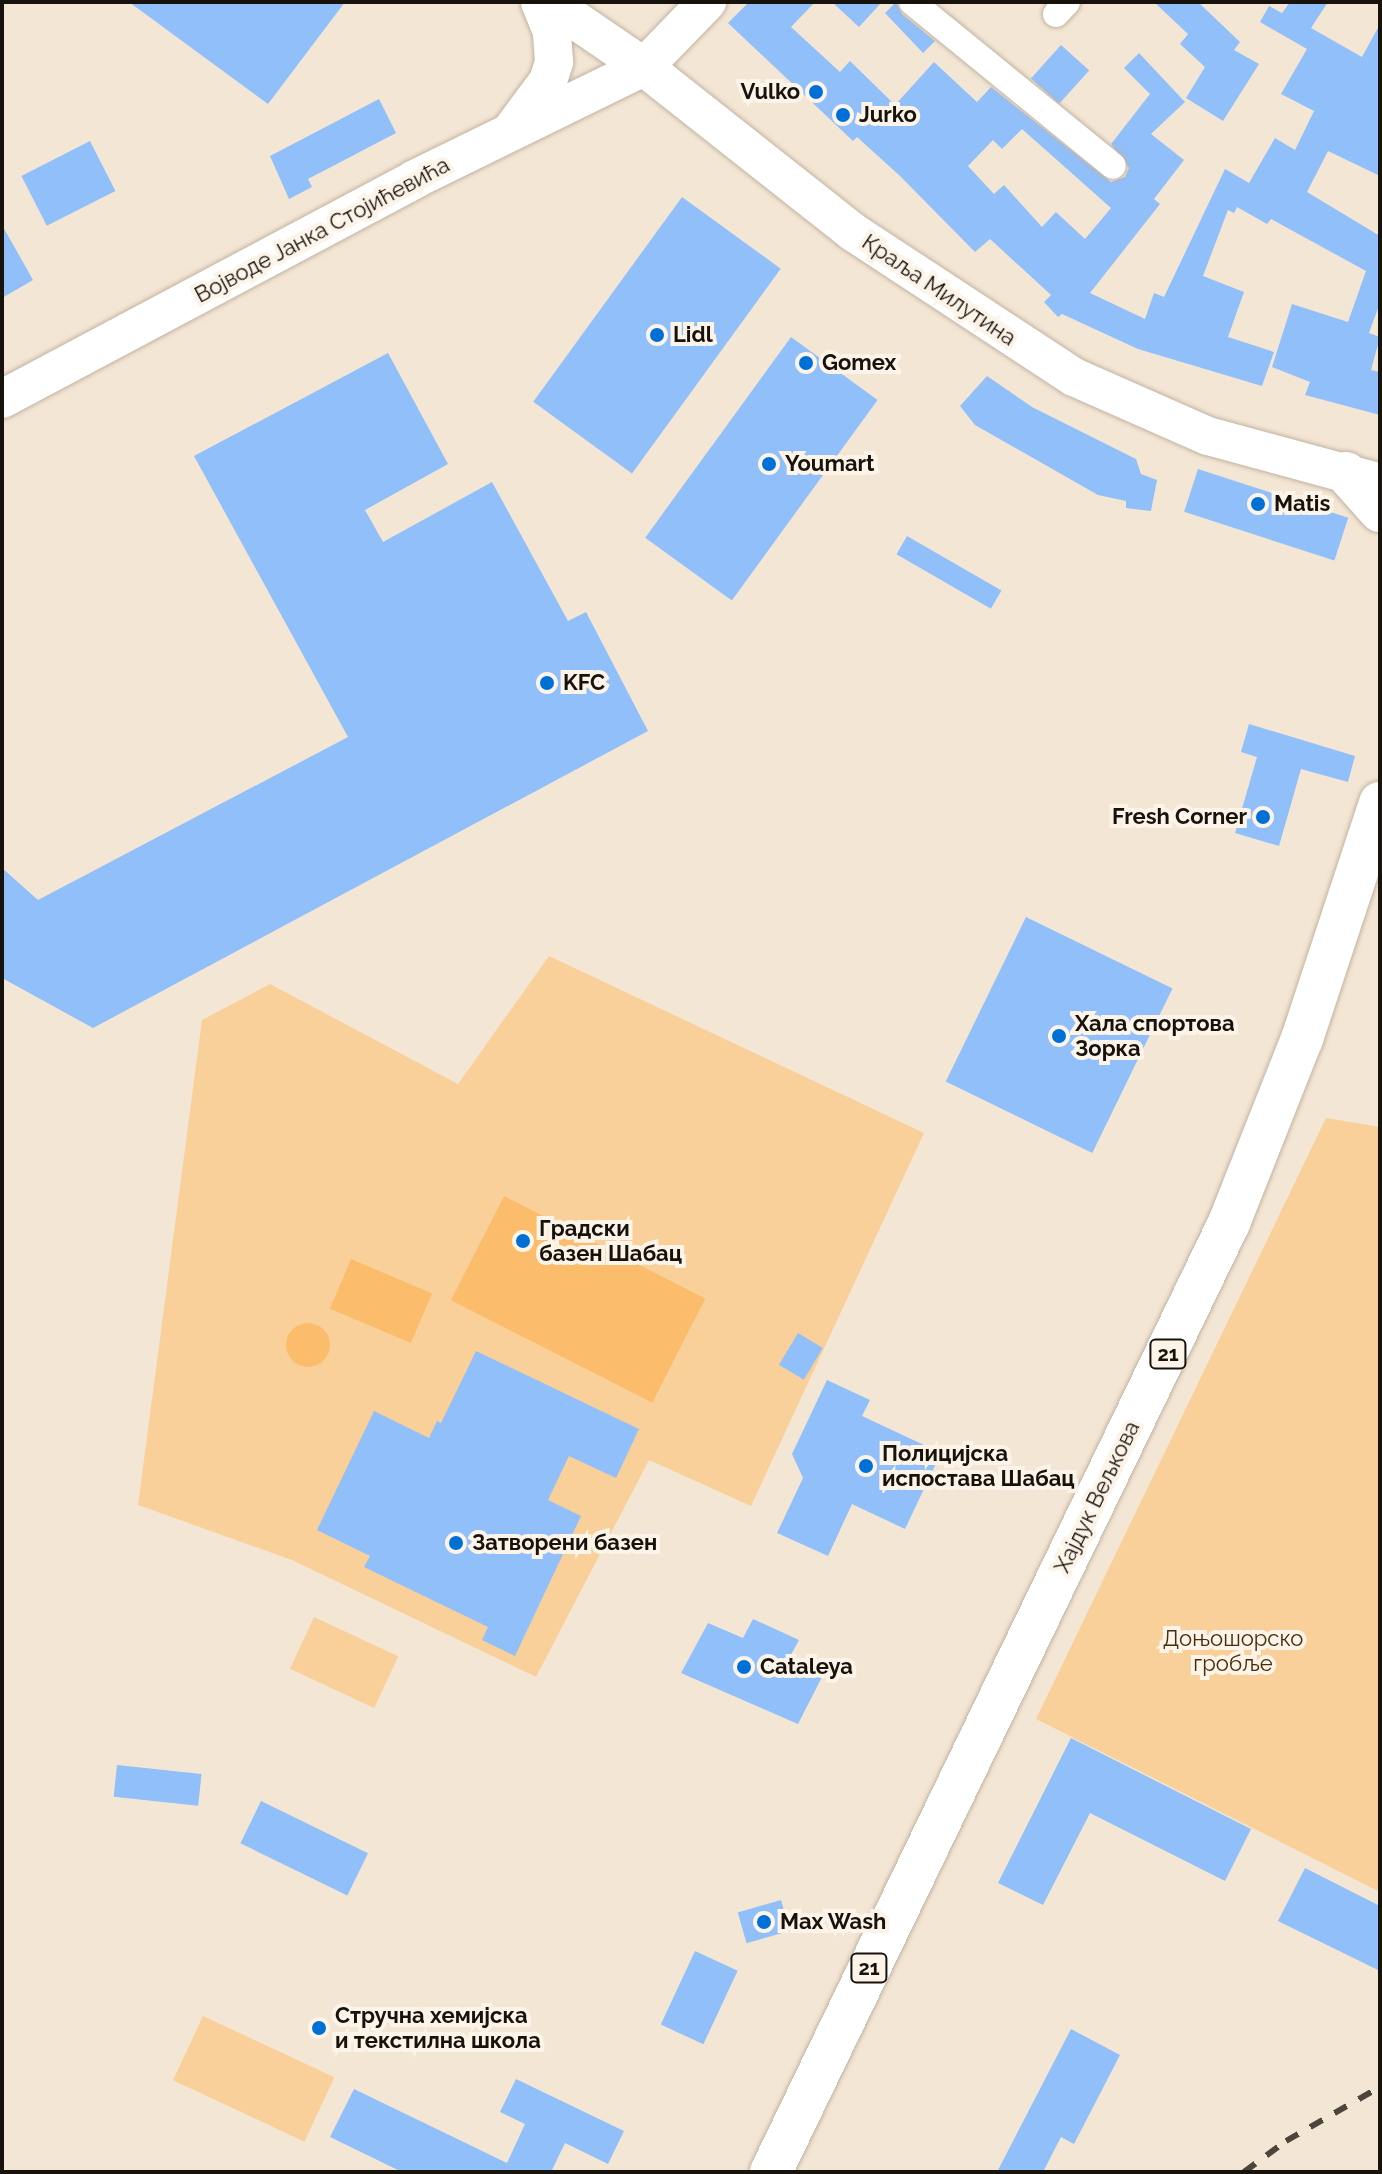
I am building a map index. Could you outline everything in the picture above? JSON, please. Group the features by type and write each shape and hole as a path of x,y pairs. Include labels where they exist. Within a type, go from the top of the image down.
{"main road":[{"path":"509,133 548,81 554,62 552,32 540,2"},
{"name":"Краља Милутина","path":"549,2 644,67 853,232 1074,377 1208,436 1363,478"},
{"name":"Војводе Јанка Стојићевића","path":"2,399 509,133 644,67 707,2"},
{"path":"1363,478 1380,511"},
{"name":"Хајдук Вељкова","path":"771,2172 1229,1223 1318,994 1380,803"}],"street":[{"path":"912,2 1113,166"}],"green space":[{"name":"Градски базен Шабац","path":"549,956 924,1133 751,1506 649,1460 536,1677 292,1560 138,1505 202,1020 270,984 458,1084"},
{"name":"Доњошорско гробље","path":"1326,1118 1380,1127 1380,1892 1036,1719"},
{"path":"314,1617 398,1656 374,1708 290,1669"},
{"path":"203,2016 334,2077 304,2142 173,2080"}],"shaded area":[{"path":"504,1196 705,1299 652,1403 451,1300"},
{"path":"351,1259 432,1293 411,1343 330,1309"},
{"path":"308,1323 323,1330 330,1345 323,1360 308,1367 293,1360 286,1345 293,1330"}],"building":[{"path":"129,2 345,2 268,104"},
{"path":"749,2 815,2 791,27 840,72 850,61 895,105 934,62 977,102 991,87 1111,182 1125,177 1129,168 1111,144 1150,94 1124,68 1139,53 1185,102 1151,134 1184,160 1154,199 1160,204 1090,293 1145,319 1154,293 1164,297 1225,169 1249,183 1275,138 1295,150 1314,111 1281,94 1307,49 1260,22 1269,6 1282,13 1290,2 1328,2 1311,28 1362,57 1380,24 1380,176 1328,151 1307,192 1380,236 1380,303 1369,333 1380,337 1371,370 1380,372 1380,415 1305,395 1310,382 1272,367 1292,304 1348,322 1366,271 1271,219 1267,224 1237,207 1234,213 1228,210 1203,276 1244,292 1228,337 1274,352 1262,386 1138,349 1062,314 1058,317 1044,302 1051,295 990,239 975,252 900,176 857,137 853,141 728,23","holes":["1022,129 1111,208 1085,239 1056,212 1042,227 1004,185 994,194 968,166 993,140 1002,149"]},
{"path":"832,2 882,2 859,27"},
{"path":"896,2 902,14 935,41 923,53 885,13"},
{"path":"1154,2 1198,2 1240,42 1234,50 1259,64 1223,121 1186,98 1205,67 1180,44 1188,34"},
{"path":"1061,45 1089,70 1059,104 1031,78"},
{"path":"379,99 396,133 308,179 312,187 289,199 270,156"},
{"path":"90,141 115,191 47,226 21,176"},
{"name":"Lidl","path":"682,197 781,269 632,473 533,402"},
{"path":"2,225 33,280 2,298"},
{"path":"791,337 878,400 732,601 645,538"},
{"path":"388,353 448,464 365,510 383,542 492,482 568,621 586,612 648,731 93,1028 2,978 2,868 38,900 348,737 194,456"},
{"path":"987,376 1032,407 1136,459 1141,474 1157,480 1151,511 1126,508 1126,501 1098,495 975,425 960,406"},
{"path":"1198,469 1348,518 1334,561 1184,512"},
{"path":"907,536 1001,590 991,609 896,554"},
{"path":"1249,724 1355,756 1348,782 1301,769 1279,846 1235,833 1257,757 1241,752"},
{"name":"Хала спортова Зорка","path":"1026,917 1173,988 1092,1153 946,1081"},
{"path":"798,1333 823,1348 804,1380 779,1365"},
{"name":"Затворени базен","path":"476,1351 639,1429 616,1478 569,1456 548,1500 581,1516 515,1656 482,1640 488,1627 364,1567 370,1556 317,1530 374,1411 429,1438 437,1421 441,1423"},
{"name":"Полицијска испостава Шабац","path":"827,1380 870,1400 862,1416 941,1453 905,1529 852,1504 828,1556 777,1533 803,1478 792,1454"},
{"name":"Cataleya","path":"753,1619 799,1640 788,1660 823,1675 798,1724 681,1673 708,1623 743,1638"},
{"path":"1071,1738 1251,1829 1225,1881 1090,1813 1043,1905 998,1883"},
{"path":"117,1765 202,1774 198,1806 114,1797"},
{"path":"261,1801 368,1853 347,1895 240,1843"},
{"path":"1305,1868 1380,1906 1380,1971 1278,1921"},
{"name":"Max Wash","path":"781,1900 790,1931 747,1943 738,1912"},
{"path":"695,1951 738,1971 703,2044 661,2024"},
{"path":"1071,2029 1120,2055 1074,2144 1061,2137 1043,2172 997,2172"},
{"path":"516,2079 624,2131 608,2164 565,2143 551,2172 402,2172 330,2137 354,2089 507,2163 525,2124 500,2112"}],"railway":[{"path":"1244,2172 1286,2141 1380,2087"}],"place":[{"name":"Vulko","path":"816,92"},
{"name":"Jurko","path":"843,115"},
{"name":"Lidl","path":"657,335"},
{"name":"Gomex","path":"806,363"},
{"name":"Youmart","path":"769,464"},
{"name":"Matis","path":"1258,504"},
{"name":"KFC","path":"547,683"},
{"name":"Fresh Corner","path":"1263,817"},
{"name":"Хала спортова Зорка","path":"1059,1036"},
{"name":"Градски базен Шабац","path":"523,1241"},
{"name":"Полицијска испостава Шабац","path":"866,1466"},
{"name":"Затворени базен","path":"456,1543"},
{"name":"Cataleya","path":"744,1667"},
{"name":"Max Wash","path":"764,1922"},
{"name":"Стручна хемијска и текстилна школа","path":"319,2028"}]}
